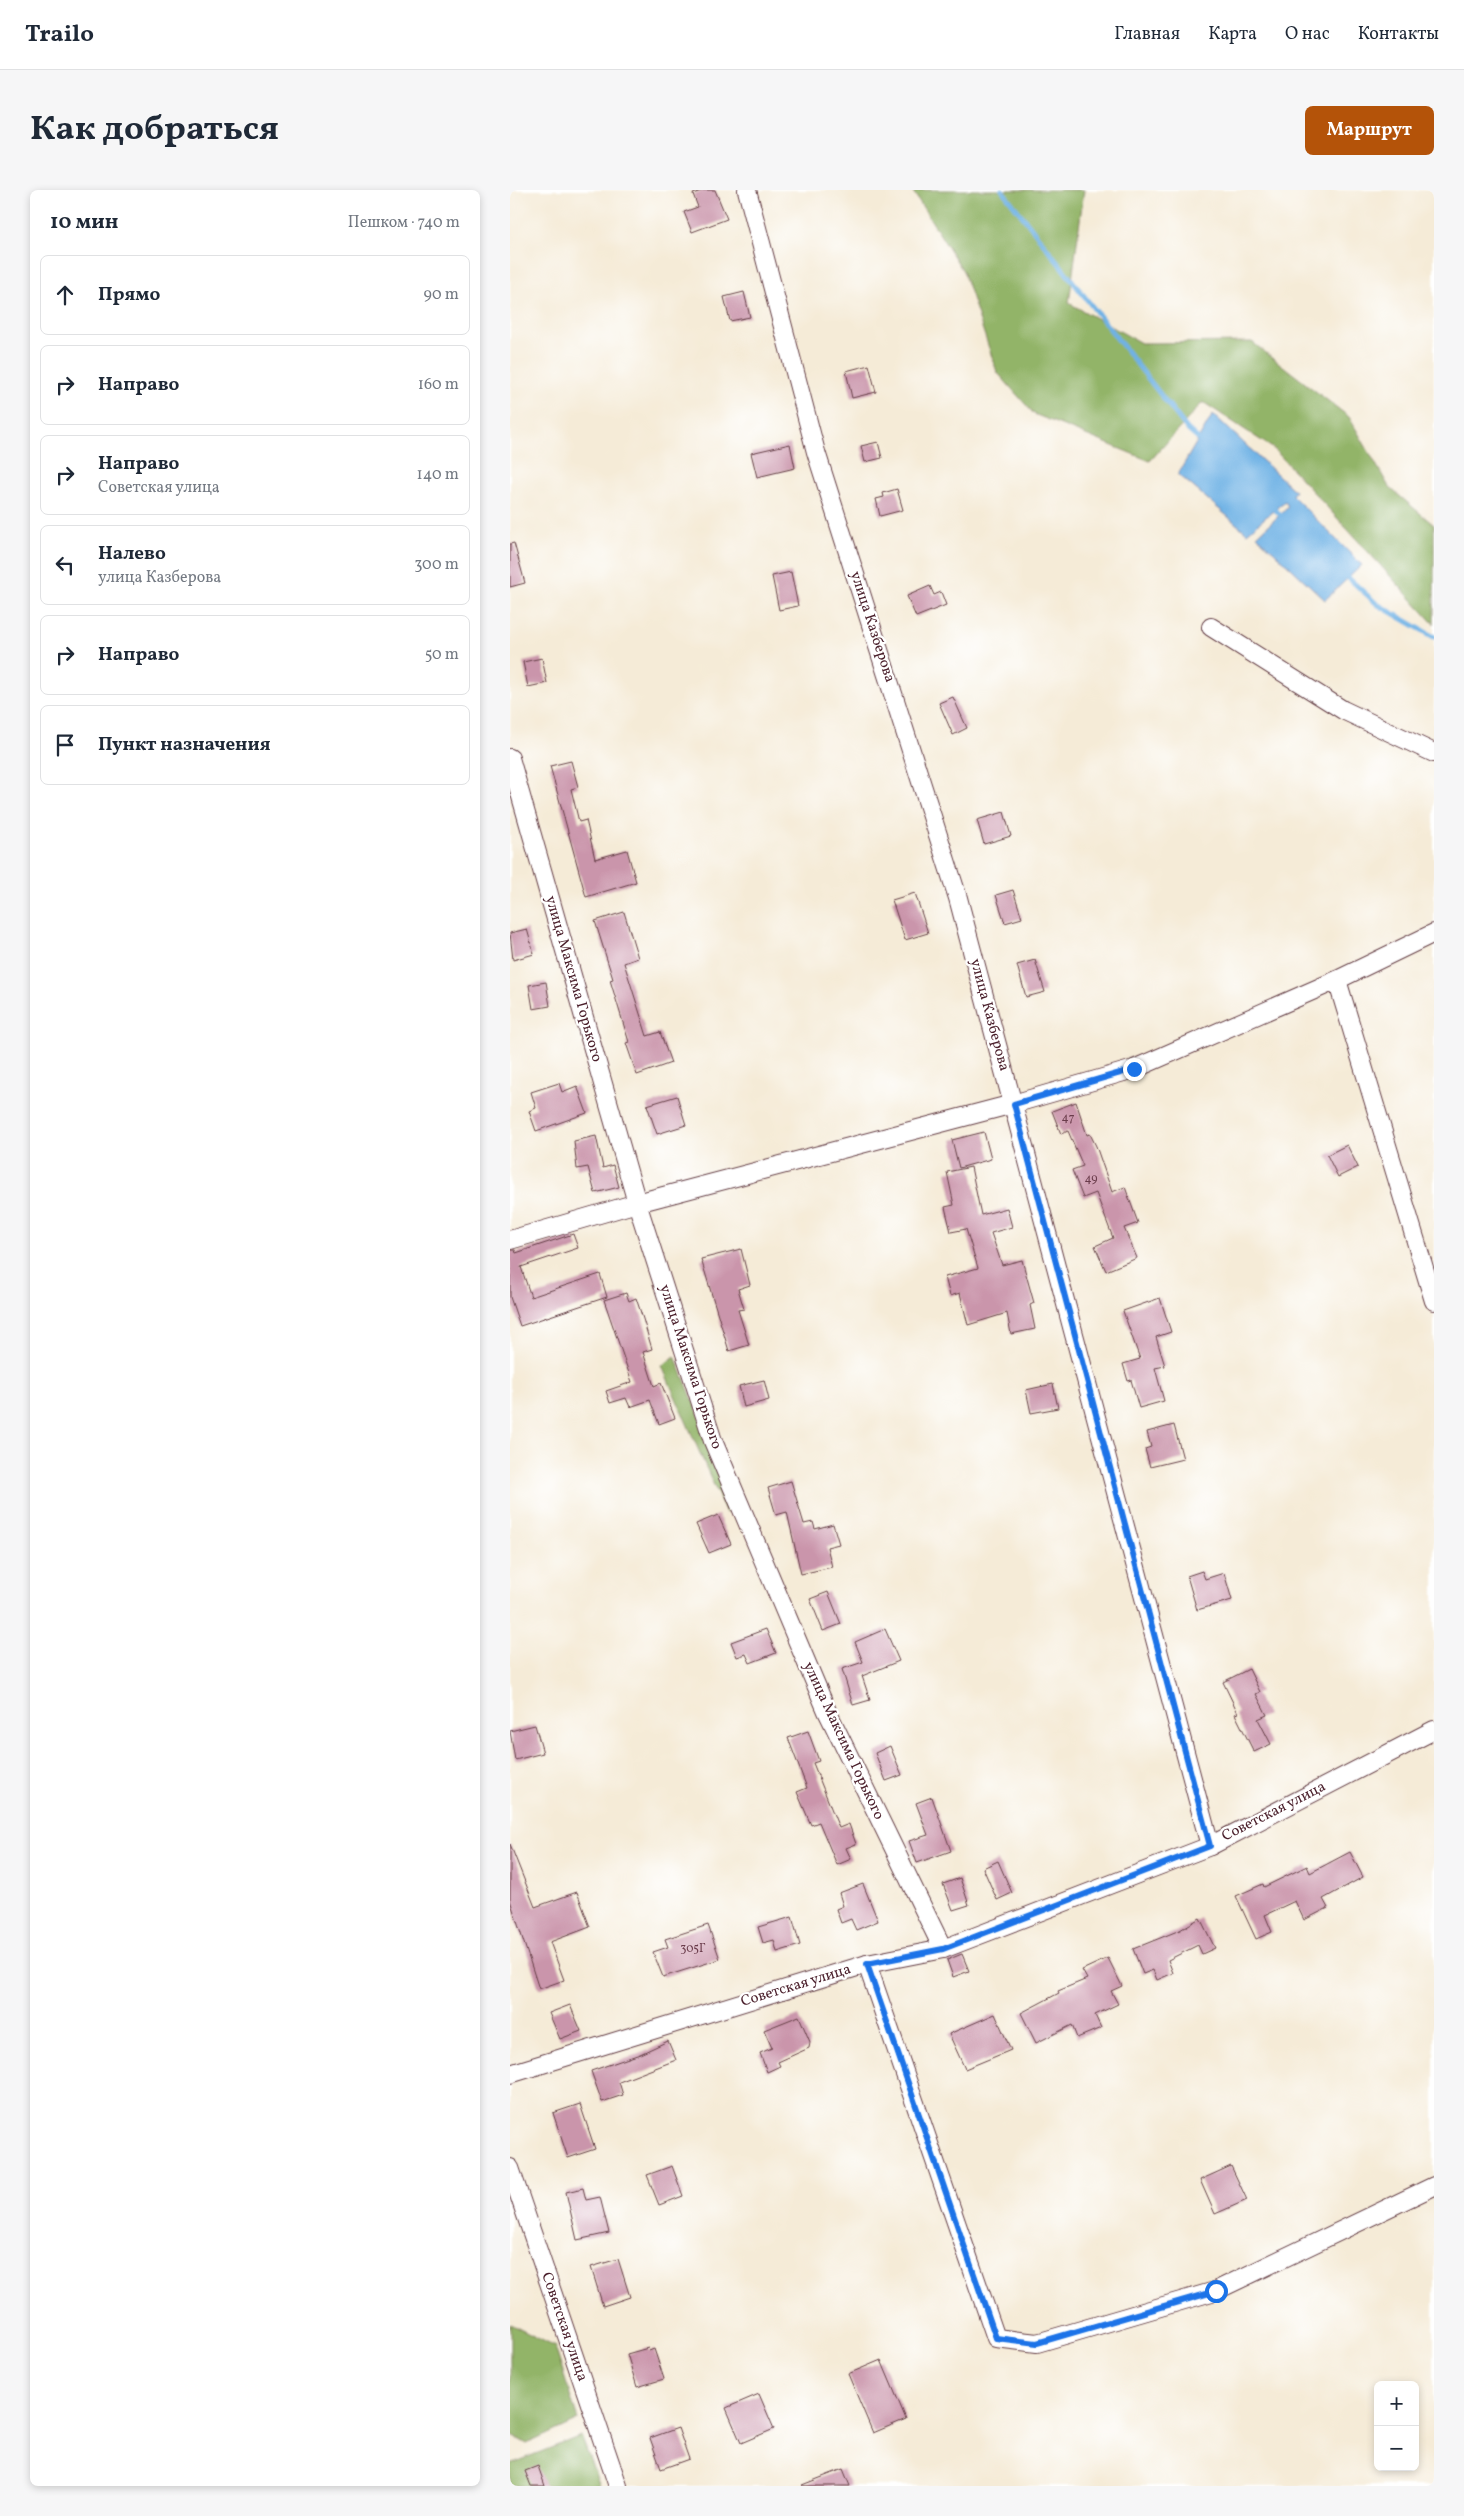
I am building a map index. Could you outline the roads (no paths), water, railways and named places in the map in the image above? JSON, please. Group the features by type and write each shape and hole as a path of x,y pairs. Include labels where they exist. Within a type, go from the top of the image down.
{"street":[{"name":"улица Казберова","path":"747,190 816,452 958,898 1210,1846"},
{"path":"1211,627 1343,710 1434,753"},
{"name":"улица Максима Горького","path":"510,758 637,1203 713,1441 827,1711 943,1949"},
{"path":"510,1240 637,1203 1014,1104 1134,1069 1336,980 1434,933"},
{"path":"1336,980 1434,1301"},
{"name":"Советская улица","path":"510,2074 867,1964 943,1949 1210,1846 1434,1730"},
{"path":"867,1964 996,2338 1037,2343 1216,2291 1434,2186"},
{"name":"Советская улица","path":"510,2168 618,2486"}],"water":[{"path":"1213,414 1295,491 1292,495 1362,565 1325,600 1257,536 1288,507 1285,501 1247,533 1178,474"}],"waterway":[{"path":"1002,190 1188,430 1203,443"},
{"path":"1270,505 1284,518"},
{"path":"1343,573 1377,604 1434,637"}]}
